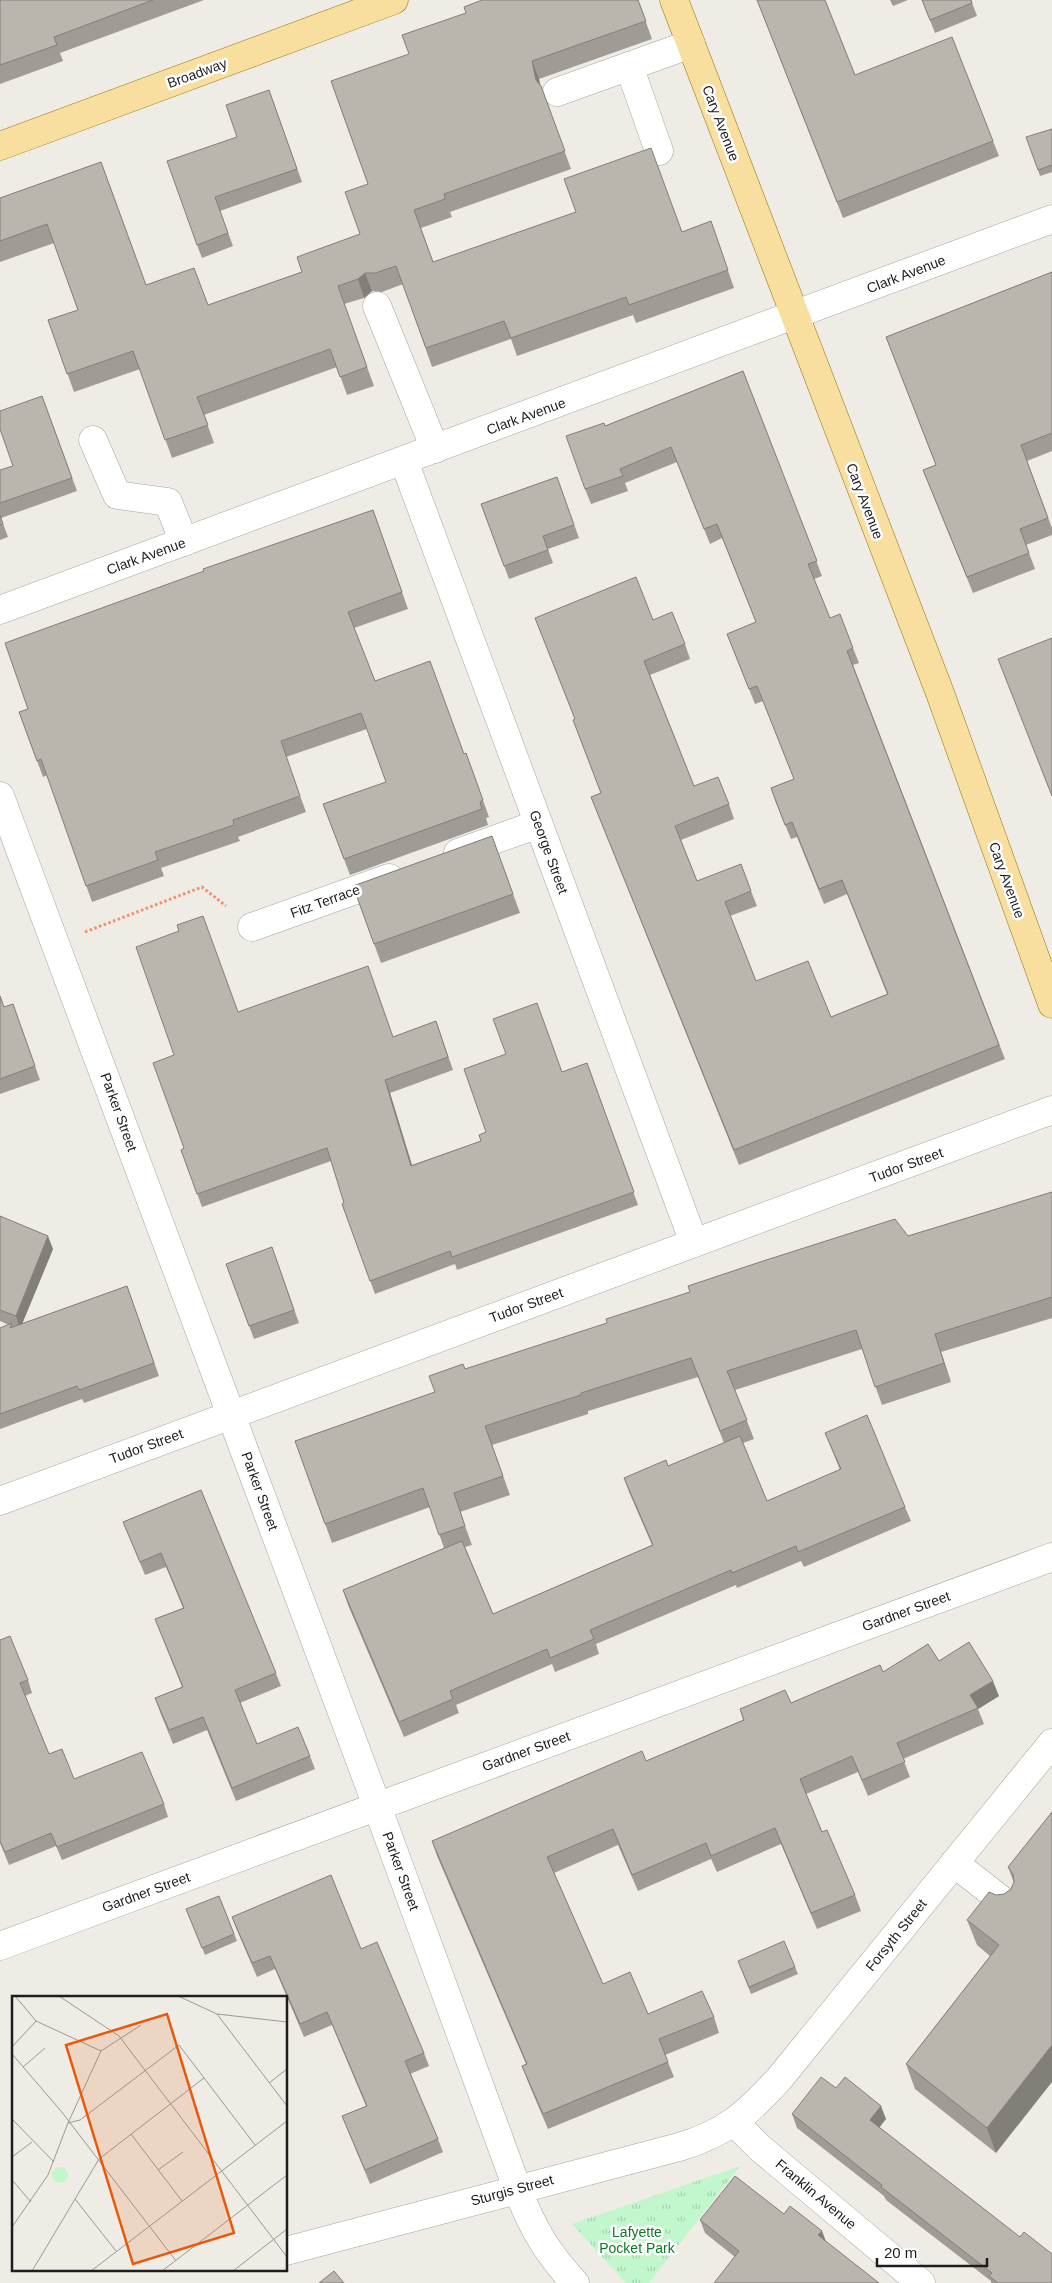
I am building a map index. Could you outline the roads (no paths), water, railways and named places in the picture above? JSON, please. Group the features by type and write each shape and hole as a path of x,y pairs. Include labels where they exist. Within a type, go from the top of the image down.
{"main road":[{"name":"Broadway","path":"0,146 349,8 394,0"},
{"name":"Cary Avenue","path":"674,0 940,693 1052,1004"}],"street":[{"path":"557,92 691,44"},
{"path":"629,66 659,151"},
{"name":"Clark Avenue","path":"0,610 435,450 1052,219"},
{"path":"377,306 435,450"},
{"path":"93,440 117,495 146,501 168,502 184,542"},
{"name":"George Street","path":"404,461 694,1243"},
{"name":"Parker Street","path":"0,796 232,1415 517,2188 536,2232 549,2253 576,2283"},
{"path":"437,860 538,824"},
{"name":"Fitz Terrace","path":"252,927 409,870"},
{"name":"Tudor Street","path":"0,1501 1052,1110"},
{"name":"Gardner Street","path":"0,1946 1052,1557"},
{"name":"Forsyth Street","path":"735,2123 779,2079 1052,1743"},
{"path":"954,1863 1008,1905"},
{"name":"Sturgis Street","path":"288,2250 517,2188 679,2147 700,2141 735,2123"},
{"name":"Franklin Avenue","path":"735,2123 760,2148 921,2283"}],"park label":[{"name":"Lafyette Pocket Park","path":"637,2240"}]}
